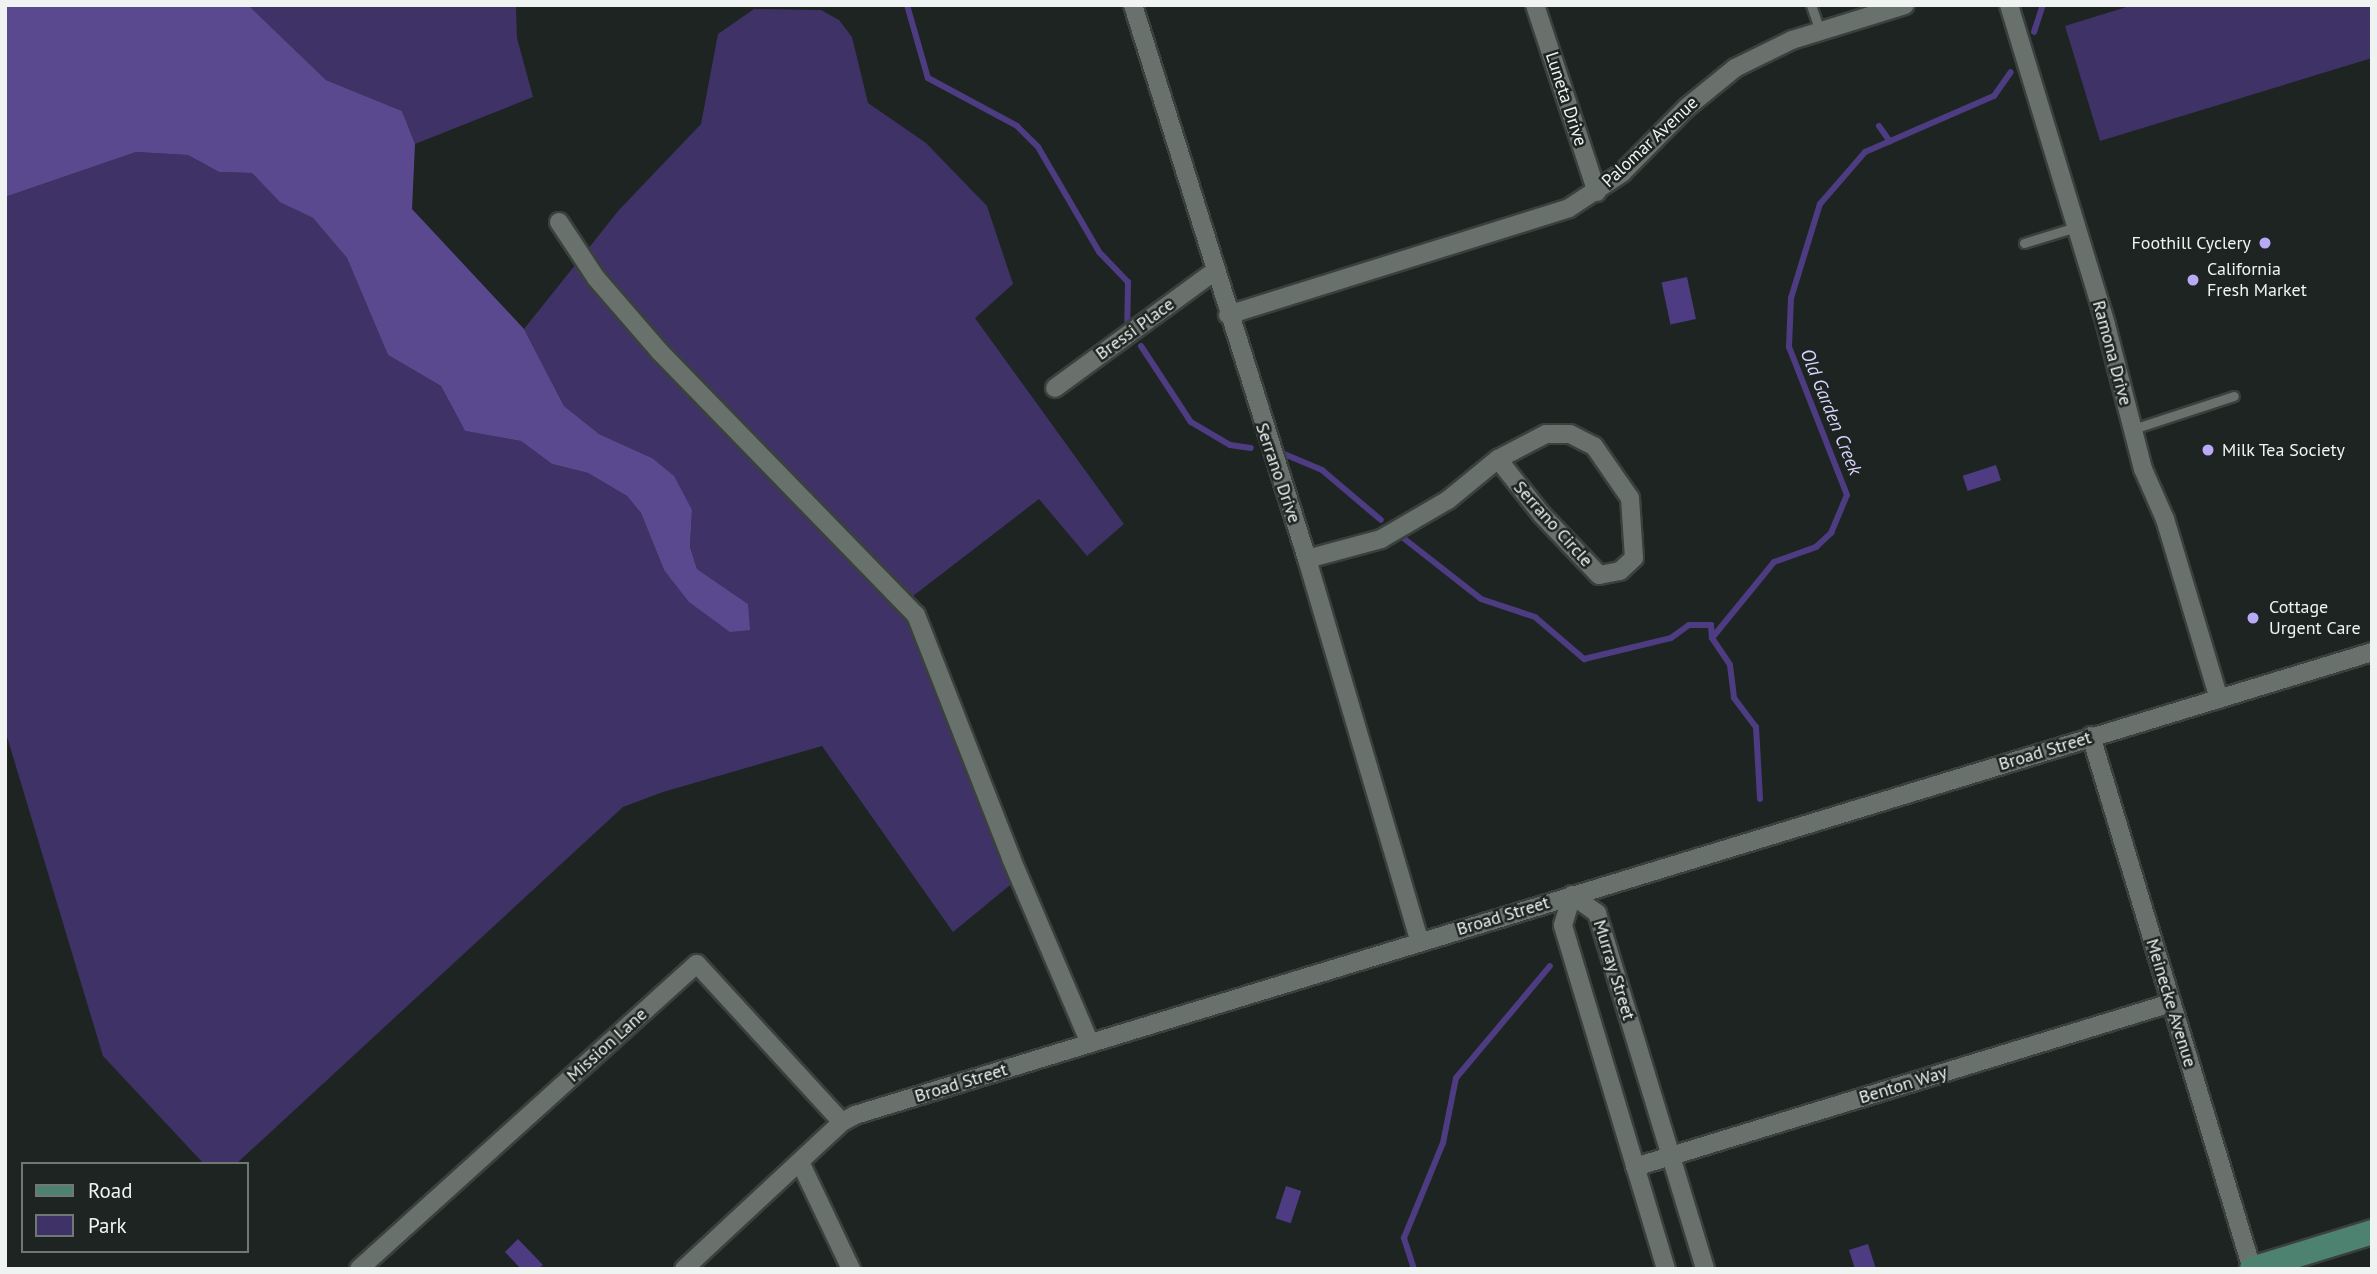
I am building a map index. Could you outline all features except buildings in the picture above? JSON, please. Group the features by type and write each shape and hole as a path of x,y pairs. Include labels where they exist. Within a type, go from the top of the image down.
{"street":[{"name":"Serrano Drive","path":"1133,5 1228,316 1307,559 1420,942"},
{"name":"Luneta Drive","path":"1535,5 1597,192"},
{"name":"Palomar Avenue","path":"1228,316 1540,220 1597,192 1735,68 1820,31 1905,5"},
{"name":"Ramona Drive","path":"2009,5 2133,429 2218,699"},
{"path":"559,222 596,278 660,352 916,615 1011,858 1090,1043"},
{"name":"Bressi Place","path":"1055,388 1215,271"},
{"name":"Serrano Circle","path":"1307,559 1381,539 1448,500 1498,459 1546,434 1570,434 1594,446 1630,498 1634,558 1620,571 1599,575 1542,516 1498,459"},
{"name":"Broad Street","path":"684,1269 842,1122 1090,1043 2372,652"},
{"name":"Meinecke Avenue","path":"2091,736 2252,1269"},
{"name":"Murray Street","path":"1666,1269 1563,925 1572,895 1597,913 1705,1269"},
{"name":"Mission Lane","path":"359,1269 697,964 842,1122"},
{"name":"Benton Way","path":"1635,1167 2171,1003"},
{"path":"800,1162 850,1269"},
{"path":"2252,1269 2372,1232"}],"lane":[{"path":"1811,5 1820,31"},
{"path":"2024,243 2076,228"},
{"path":"2133,429 2234,396"}],"green space":[{"path":"248,5 516,5 517,38 533,97 415,144 402,111 326,80"},
{"path":"2133,5 2372,5 2372,58 2100,141 2065,26"},
{"path":"754,9 821,10 839,20 852,37 868,103 926,143 987,206 1013,284 975,318 1124,524 1087,556 1039,499 913,596 1015,881 953,932 822,746 663,792 623,807 238,1162 202,1162 103,1056 5,730 5,197 136,152 188,155 219,172 252,173 281,202 313,218 347,258 388,355 441,386 465,431 521,441 552,464 588,473 627,496 641,513 664,570 748,604 697,569 690,547 692,510 652,458 599,434 564,406 524,329 619,210 701,124 718,34"}],"shaded area":[{"path":"5,5 248,5 326,80 402,111 415,144 412,209 524,329 564,406 599,434 652,458 674,476 692,510 690,547 697,569 748,604 750,630 730,632 689,602 664,570 641,513 627,496 588,473 552,464 521,441 465,431 441,386 388,355 347,258 313,218 280,202 252,173 219,172 188,155 136,152 5,197"},
{"path":"1687,277 1696,319 1671,324 1662,282"},
{"path":"1996,465 2001,480 1968,491 1963,476"},
{"path":"1286,1186 1301,1191 1291,1223 1275,1218"},
{"path":"518,1239 543,1265 538,1269 521,1269 505,1252"},
{"path":"1868,1244 1876,1269 1855,1269 1849,1250"}],"waterway":[{"path":"907,5 928,78 1017,126 1038,147 1099,252 1128,282 1127,321"},
{"name":"Old Garden Creek","path":"2034,32 2043,5"},
{"name":"Old Garden Creek","path":"1712,638 1774,562 1816,547 1831,533 1847,495 1789,347 1791,298 1820,204 1865,152 1994,96 2011,72"},
{"path":"1879,126 1890,142"},
{"path":"1141,346 1191,422 1230,445 1251,448"},
{"path":"1277,451 1322,470 1381,520"},
{"path":"1402,537 1481,599 1535,617 1584,659 1671,638 1689,625 1711,625 1712,638 1730,665 1734,698 1756,727 1760,799"},
{"name":"Old Garden Creek","path":"1414,1269 1404,1238 1443,1143 1456,1078 1550,966"}],"place":[{"name":"Foothill Cyclery","path":"2265,243"},
{"name":"California Fresh Market","path":"2193,280"},
{"name":"Milk Tea Society","path":"2208,450"},
{"name":"Cottage Urgent Care","path":"2253,618"}]}
